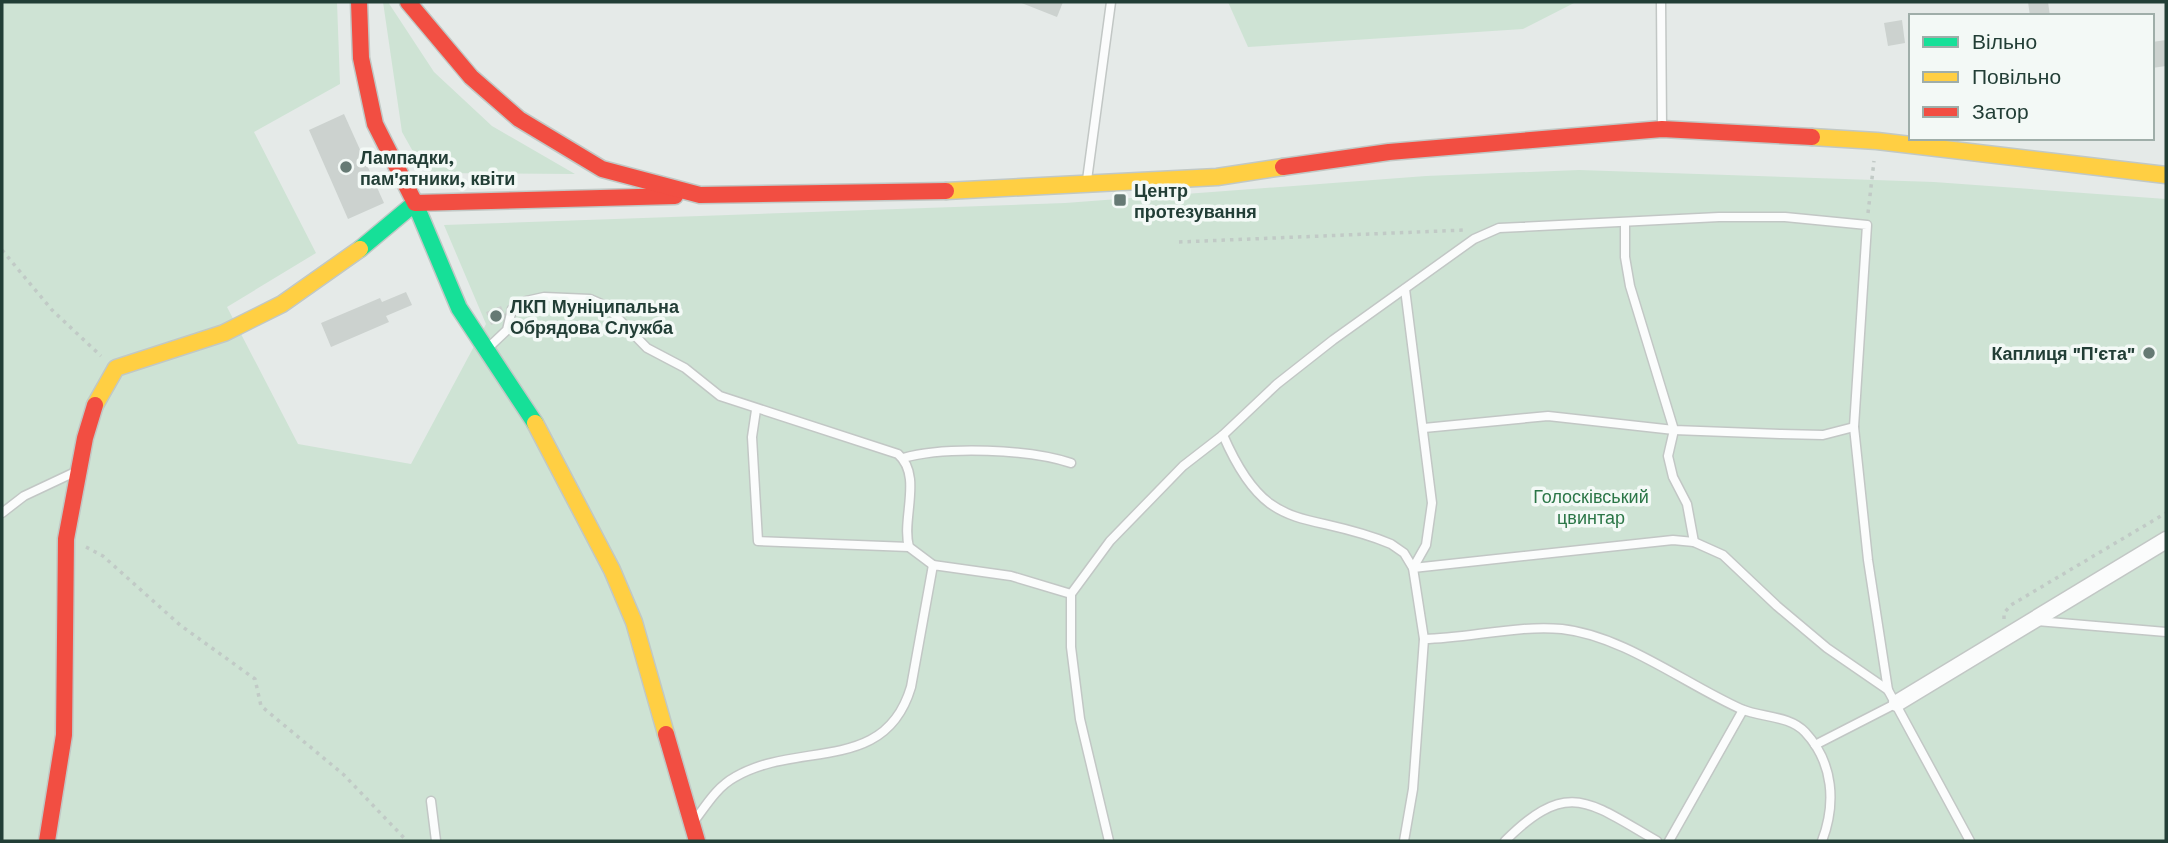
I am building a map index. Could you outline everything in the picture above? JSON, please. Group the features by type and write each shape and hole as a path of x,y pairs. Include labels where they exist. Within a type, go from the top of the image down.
{"street":[{"path":"359,2 361,58 375,124 386,151 415,203 458,308 548,443 612,570 634,622 697,841"},
{"path":"408,2 471,77 519,119 603,169 700,195"},
{"path":"47,841 64,735 66,539 78,471 98,396 116,368 223,333 282,304 363,247 415,203 897,193 1217,177 1388,152 1662,129 1877,141 2166,175"},
{"path":"1892,696 2010,632 2036,621 2166,540"}],"lane":[{"path":"1087,183 1111,2"},
{"path":"1661,2 1662,129"},
{"path":"1109,841 1080,719 1071,647 1071,594 1102,551 1162,486 1223,436 1296,369 1474,239 1499,228 1719,217 1785,217 1867,225 1854,427 1868,560 1892,696 1970,841"},
{"path":"1625,223 1625,257 1630,286 1674,430 1668,456 1673,477 1688,504 1694,542"},
{"path":"1405,289 1431,474 1431,523 1426,545 1413,568"},
{"path":"486,350 507,330 516,304 544,297 590,299 606,306 647,348 685,369 719,396 757,410 872,443 903,458 945,452 1041,454 1071,463"},
{"path":"757,410 752,438 758,541 909,547"},
{"path":"1424,428 1548,416 1674,430 1811,435 1854,427"},
{"path":"1223,436 1238,470 1269,505 1295,517 1391,544 1404,554 1413,568 1424,639 1413,789 1404,841"},
{"path":"903,458 910,485 906,530 909,547 918,557 933,565 1011,576 1071,594"},
{"path":"2,513 19,499 78,471"},
{"path":"1413,568 1650,542 1694,542 1723,555 1738,566 1776,606 1892,696"},
{"path":"693,823 718,790 734,777 755,768 868,744 894,723 906,704 911,687 933,565"},
{"path":"2036,621 2166,632"},
{"path":"1424,639 1529,629 1561,629 1588,635 1677,675 1743,710 1788,721 1804,730 1815,745 1831,786 1832,804 1822,841"},
{"path":"1815,745 1892,696"},
{"path":"1669,841 1732,723 1743,710"},
{"path":"1505,841 1537,812 1570,800 1592,805 1657,841"},
{"path":"431,801 436,841"}],"path":[{"path":"1867,225 1874,160"},
{"path":"1180,243 1471,229"},
{"path":"2,250 52,310 116,368"},
{"path":"2010,632 2004,618 2011,605 2166,513"},
{"path":"66,539 103,556 180,625 255,679 261,706 344,775 407,841"}],"green space":[{"name":"Голосківський цвинтар","path":"2,2 337,2 340,84 254,132 316,253 227,307 298,444 411,464 486,324 444,225 1065,203 1426,176 1579,170 1934,182 2166,199 2166,841 2,841"},
{"path":"383,2 388,2 434,72 492,126 575,174 425,173 402,132"},
{"path":"1228,2 1576,2 1523,29 1248,47"}],"building":[{"path":"1019,2 1063,2 1057,17"},
{"path":"2028,2 2048,2 2050,14 2030,14"},
{"path":"1902,20 1905,43 1888,46 1884,23"},
{"path":"2166,40 2166,66 2154,68 2154,42"},
{"name":"Лампадки, пам'ятники, квіти","path":"344,114 384,203 348,219 309,130"},
{"path":"406,292 412,305 386,316 389,322 331,347 321,323 380,298 382,302"},
{"name":"ЛКП Муніципальна Обрядова Служба","path":"501,306 507,319 491,325 486,312"}],"traffic: fast":[{"path":"360,249 415,203 459,308 535,423"}],"traffic: slow":[{"path":"1812,137 1877,141 2166,175"},
{"path":"946,191 1217,177 1283,167"},
{"path":"95,405 116,368 224,333 282,304 360,249"},
{"path":"535,423 612,570 634,622 666,734"}],"traffic: jam":[{"path":"359,2 361,58 375,124 415,203 675,196"},
{"path":"408,2 471,77 519,119 602,169 700,195 946,191"},
{"path":"1283,167 1389,152 1662,129 1812,137"},
{"path":"47,841 64,735 66,539 85,438 95,405"},
{"path":"666,734 697,841"}],"place":[{"name":"Лампадки, пам'ятники, квіти","path":"346,167"},
{"name":"Центр протезування","path":"1120,200"},
{"name":"ЛКП Муніципальна Обрядова Служба","path":"496,316"},
{"name":"Каплиця \"П'єта\"","path":"2149,353"}]}
